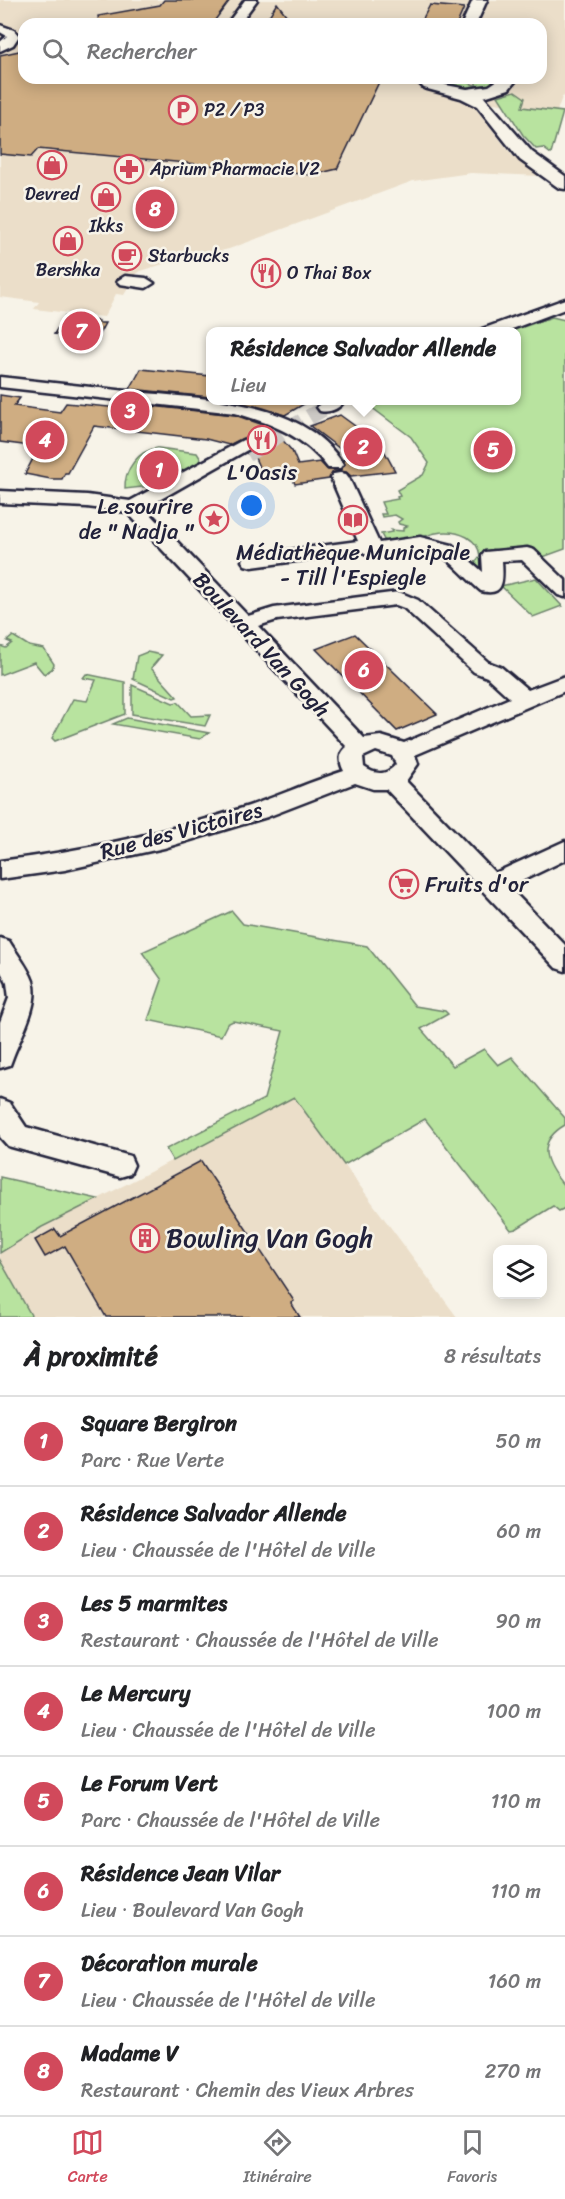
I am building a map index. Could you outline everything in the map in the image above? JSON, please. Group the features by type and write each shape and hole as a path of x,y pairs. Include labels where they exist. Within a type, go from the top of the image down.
{"main road":[{"path":"472,18 480,0"},
{"path":"431,84 435,87 465,93 483,103 526,156 565,184"},
{"path":"465,93 496,89 507,84"},
{"path":"496,89 494,96 522,140 543,160 565,176"}],"street":[{"path":"238,18 251,0"},
{"path":"125,281 146,283"},
{"path":"498,327 565,304"},
{"path":"0,382 206,405"},
{"path":"210,405 237,408 260,414 303,434 331,456 372,550 420,543 480,560 527,554 565,591"},
{"path":"0,497 87,501 133,507 180,482 233,463 245,450"},
{"name":"Boulevard Van Gogh","path":"133,507 360,747"},
{"path":"252,561 369,545"},
{"path":"244,624 274,614 399,598 411,604 481,667 494,672 526,700"},
{"path":"402,752 565,683"},
{"path":"372,743 384,744 402,752 406,761 405,770 391,780 373,781 358,774 352,766 352,754 360,747 372,743"},
{"name":"Rue des Victoires","path":"0,870 60,862 230,820 358,774"},
{"path":"391,780 565,961"},
{"path":"492,885 565,850"},
{"path":"0,948 20,982 22,998 0,1057"},
{"path":"0,1111 12,1132 18,1137 120,1165"}],"shaded area":[{"path":"0,0 565,0 565,96 562,97 557,111 469,100 512,155 540,176 471,173 413,181 229,249 203,255 195,254 138,272 124,295 116,294 104,317 34,309 39,302 0,297"},
{"path":"294,1097 457,1317 32,1317 0,1260 0,1253 42,1228"}],"green space":[{"path":"445,84 477,86 476,84 490,84 476,89"},
{"path":"515,91 525,98 522,107 563,112 551,154 543,148 536,149 523,135 498,96"},
{"path":"552,317 565,320 565,549 532,561 524,554 492,549 485,576 473,565 480,556 476,545 467,537 457,533 428,535 390,551 381,534 392,532 391,530 403,531 403,528 407,526 399,524 398,522 402,519 395,515 382,517 381,514 386,514 381,502 398,499 397,497 400,496 397,490 423,475 429,463 411,437 368,405 521,405 521,328"},
{"path":"158,448 197,453 202,461 174,480 160,485 125,489 127,475 134,462 144,453"},
{"path":"536,578 562,606 533,617 501,586"},
{"path":"13,636 29,646 44,649 54,664 52,669 44,674 34,662 0,675 0,646 6,648 12,643 7,641"},
{"path":"147,652 162,655 151,668 177,697 174,698 133,679 137,656"},
{"path":"86,674 125,682 125,714 55,741 52,738 73,699 87,701 96,680 83,678"},
{"path":"132,685 173,703 178,702 191,716 210,715 205,726 132,714"},
{"path":"127,718 209,733 200,739 113,724"},
{"path":"232,911 243,924 367,946 415,1006 445,1011 448,1014 421,1029 453,1066 484,1049 498,1065 512,1057 565,1118 565,1125 549,1139 546,1154 553,1171 565,1187 565,1208 559,1211 553,1206 511,1230 425,1119 344,1165 294,1097 173,1161 166,1149 264,1099 283,1031 233,1021 227,1024 221,1036 148,1020 162,980 142,952"},
{"path":"0,1177 98,1199 42,1227 0,1253"},
{"path":"0,1260 32,1317 0,1317"}],"building":[{"path":"164,0 230,0 216,18 98,18 98,16 160,5"},
{"path":"277,3 288,18 268,18"},
{"path":"430,5 464,8 460,18 423,18"},
{"name":"P2 / P3","path":"18,51 18,84 378,84 337,169 312,175 38,149 31,157 0,154 0,55"},
{"path":"64,317 105,323 97,338 54,334"},
{"path":"141,369 206,376 206,397 130,389"},
{"path":"0,395 20,398 14,406 60,412 66,403 120,408 123,403 235,415 266,426 250,435 253,443 243,438 229,445 206,439 94,426 68,473 65,473 62,479 51,479 25,474 39,447 0,442"},
{"path":"249,405 302,405 285,415"},
{"path":"340,415 381,445 395,471 351,476 340,471 332,473 329,479 295,484 291,475 274,475 260,469 255,458 246,453 254,445 280,437 292,451 298,465 320,462 328,470 340,470 345,464 342,460 352,458 310,426"},
{"path":"355,634 437,714 397,731 316,649"},
{"name":"Bowling Van Gogh","path":"201,1161 294,1301 291,1303 300,1317 106,1317 65,1246 45,1257 35,1240 55,1229 60,1236"}],"tunnel":[{"path":"247,454 326,407"}],"place":[{"name":"P2 / P3","path":"183,110"},
{"name":"Devred","path":"52,165"},
{"name":"Aprium Pharmacie V2","path":"129,169"},
{"name":"Ikks","path":"106,197"},
{"name":"Madame V","path":"155,209"},
{"name":"Bershka","path":"68,241"},
{"name":"Starbucks","path":"127,256"},
{"name":"O Thai Box","path":"266,273"},
{"name":"Décoration murale","path":"81,331"},
{"name":"Les 5 marmites","path":"130,411"},
{"name":"Le Mercury","path":"45,440"},
{"name":"L'Oasis","path":"262,440"},
{"name":"Résidence Salvador Allende","path":"363,447"},
{"name":"Le Forum Vert","path":"493,450"},
{"name":"Square Bergiron","path":"159,470"},
{"name":"Le sourire de \" Nadja \"","path":"214,519"},
{"name":"Médiathèque Municipale - Till l'Espiegle","path":"353,520"},
{"name":"Résidence Jean Vilar","path":"364,670"},
{"name":"Fruits d'or","path":"404,884"},
{"name":"Bowling Van Gogh","path":"145,1238"}]}
